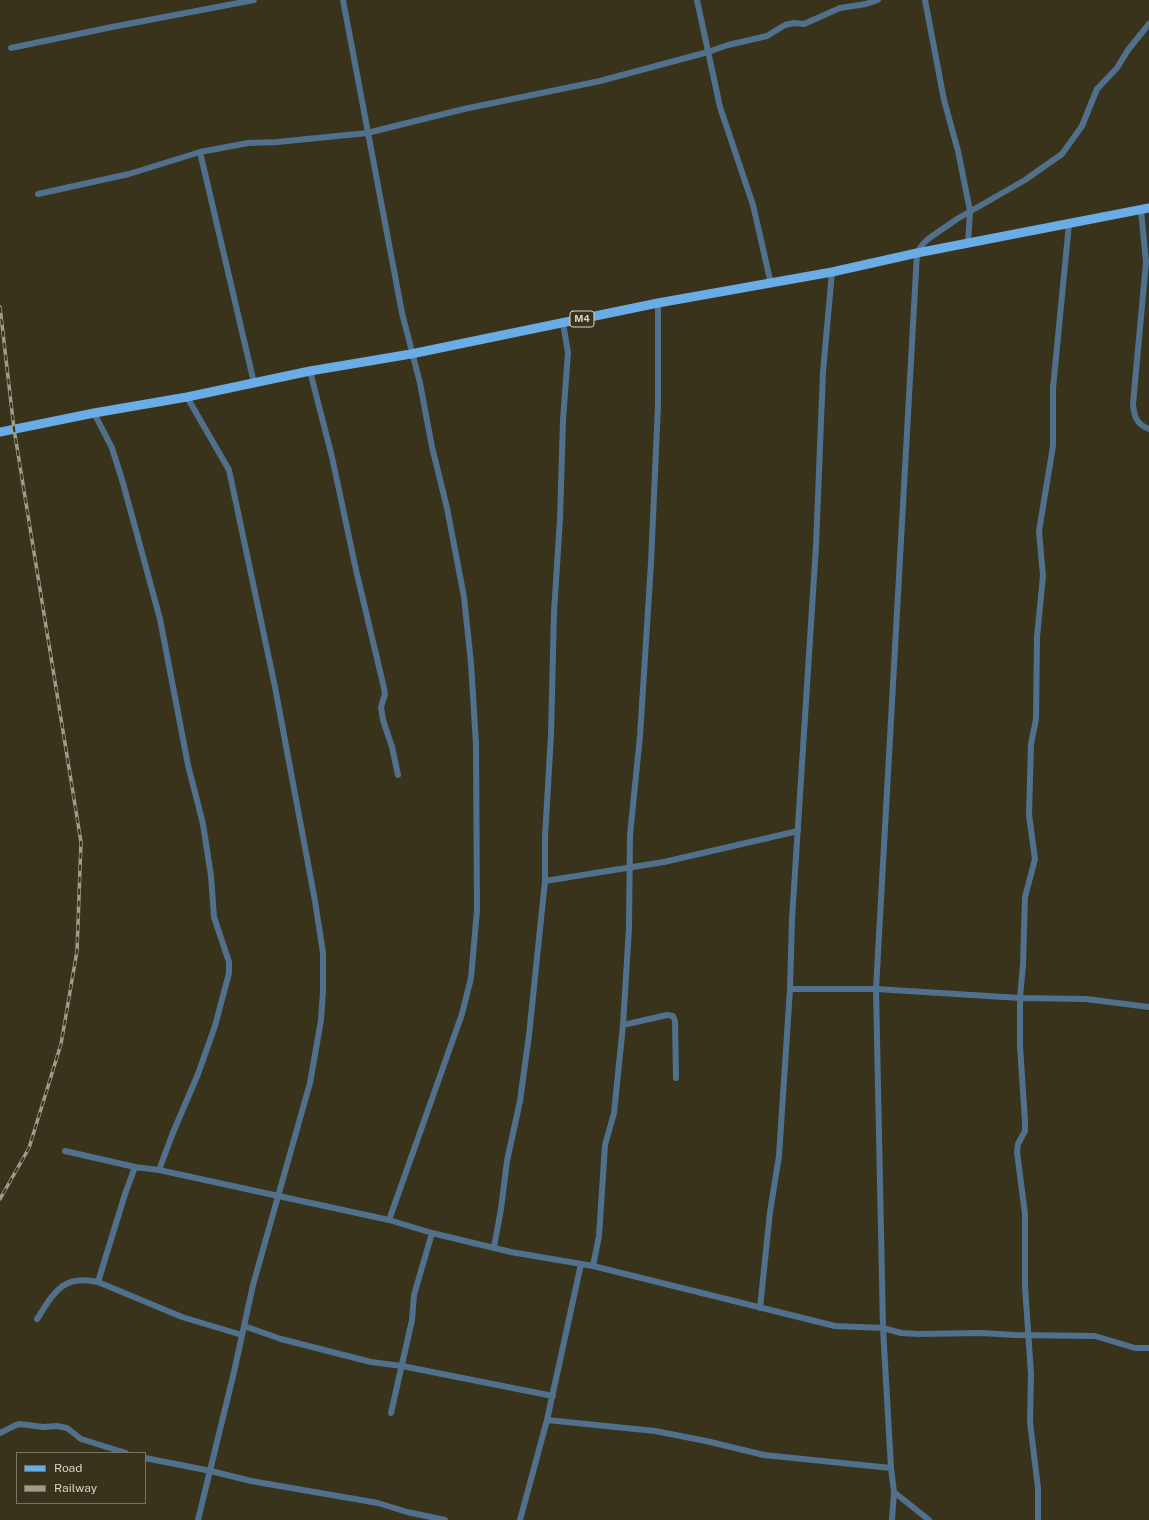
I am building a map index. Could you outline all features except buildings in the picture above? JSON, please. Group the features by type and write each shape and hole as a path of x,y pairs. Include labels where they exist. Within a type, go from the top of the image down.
{"main road":[{"name":"M4","path":"0,432 94,413 187,397 310,371 412,354 658,303 771,284 917,253 1145,209"}],"street":[{"path":"11,48 112,26 254,0"},
{"path":"343,0 402,313 420,383 432,447 447,508 464,597 471,663 476,744 477,910 470,978 462,1014 389,1220"},
{"path":"697,0 720,107 754,205 771,284"},
{"path":"38,194 129,174 200,152 248,143 277,142 367,133 464,109 600,81 708,52 728,45 766,36 785,25 794,23 804,24 840,8 866,4 878,0"},
{"path":"925,0 944,100 958,151 970,211 968,243"},
{"path":"892,1520 894,1492 883,1328 876,989 917,253 928,239 970,211 1025,180 1062,154 1082,126 1097,89 1117,68 1128,50 1149,24"},
{"path":"200,152 254,383"},
{"path":"1145,209 1146,262 1133,404 1134,415 1138,423 1142,427 1149,430"},
{"path":"1038,1520 1038,1488 1030,1422 1031,1392 1029,1335 1025,1286 1025,1214 1017,1152 1018,1144 1025,1131 1020,1046 1020,998 1023,965 1025,897 1035,859 1029,815 1031,744 1036,719 1037,637 1043,576 1039,531 1053,446 1053,388 1069,224"},
{"path":"760,1308 770,1212 779,1156 790,989 792,919 816,546 823,372 832,272"},
{"path":"593,1266 599,1236 605,1145 614,1114 623,1024 629,928 630,835 640,736 651,563 658,405 658,303"},
{"path":"494,1247 501,1209 507,1161 520,1101 528,1042 545,881 545,836 551,735 554,612 560,519 563,420 568,353 563,323"},
{"path":"310,371 332,457 356,570 384,688 381,708 398,775"},
{"path":"187,397 229,470 275,687 315,901 323,953 321,1020 310,1083 253,1285 211,1471 198,1520"},
{"path":"94,413 112,448 160,619 188,765 203,824 211,876 214,917 230,962 228,979 210,1040 198,1074 159,1170"},
{"path":"545,881 664,862 798,831"},
{"path":"790,989 876,989 1020,998 1086,999 1149,1007"},
{"path":"623,1024 667,1015 673,1016 675,1021 676,1078"},
{"path":"65,1152 135,1167 159,1170 389,1220 432,1233 512,1252 593,1266 835,1326 883,1328 901,1333 981,1333 1095,1336 1135,1348 1149,1348"},
{"path":"98,1282 124,1194 135,1167"},
{"path":"391,1413 412,1320 414,1295 432,1233"},
{"path":"520,1520 547,1420 581,1264"},
{"path":"37,1319 54,1293 66,1283 85,1279 98,1282 182,1317 242,1335"},
{"path":"244,1326 281,1339 371,1362 402,1366 552,1396"},
{"path":"547,1420 655,1431 706,1441 764,1455 892,1468"},
{"path":"0,1433 20,1424 43,1427 57,1426 67,1428 81,1439 123,1452"},
{"path":"146,1458 266,1484 378,1503 407,1512 445,1520"},
{"path":"894,1492 928,1520"}],"railway":[{"path":"0,307 14,429 81,842 77,951 61,1044 29,1148 0,1199"}]}
